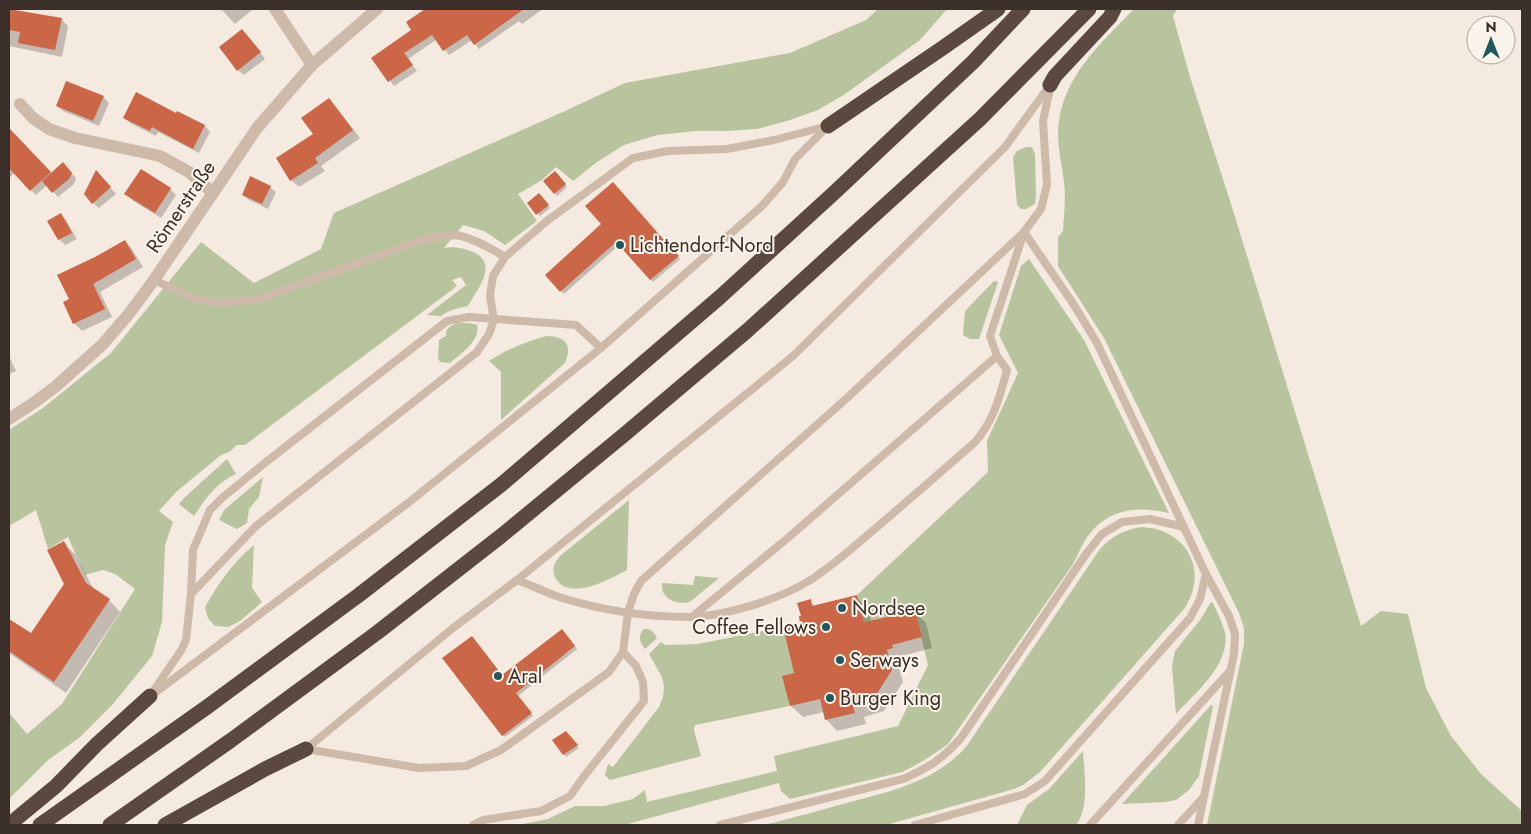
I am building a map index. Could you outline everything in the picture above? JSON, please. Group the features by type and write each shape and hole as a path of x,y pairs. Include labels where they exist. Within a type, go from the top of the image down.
{"highway":[{"path":"828,126 998,9"},
{"path":"40,825 239,684 359,595 502,484 720,297 821,205 974,62 1023,9"},
{"path":"110,825 230,741 378,632 508,530 625,434 748,330 980,119 1089,9"},
{"path":"1050,85 1055,76 1110,17 1114,9"},
{"path":"11,825 56,786 97,744 150,696"},
{"path":"166,825 265,769 306,749"}],"street":[{"path":"274,9 312,65"},
{"name":"Römerstraße","path":"9,419 55,387 102,345 128,315 154,280 257,128 312,65 376,9"},
{"path":"20,104 33,118 41,123 75,138 160,156 189,172 213,193"}],"lane":[{"path":"306,749 419,768 466,766 501,750 609,672 623,652 628,612 641,581 847,398 1024,232 1041,209 1047,185 1043,121 1050,85"},
{"path":"306,749 453,628 517,580 793,356 1006,147 1050,85"},
{"path":"191,594 256,526 477,352 489,334 494,320 490,296 492,276 505,257 548,220 633,158 668,151 727,149 774,140 828,126"},
{"path":"150,696 408,503 601,348 762,206 783,182 795,159 828,126"},
{"path":"517,580 575,602 628,612 691,617 731,611 771,599 810,580 850,550 921,490 979,437 996,407 1007,370 997,356 990,336 1024,232"},
{"path":"1024,232 1074,305 1097,343 1206,574 1229,616 1235,634 1234,654 1198,825"},
{"path":"154,280 196,299 217,303 257,300 421,240 442,236 460,236 488,247 505,257"},
{"path":"150,696 182,649 186,640 194,550 210,510 222,498 447,321 470,317 576,325 601,348"},
{"path":"691,617 796,531 997,356"},
{"path":"720,825 903,779 925,770 944,756 961,738 1086,554 1102,534 1122,522 1150,519 1184,527"},
{"path":"915,825 1025,794 1045,782 1190,618 1200,599 1206,574"},
{"path":"473,825 483,820 541,810 570,796 644,701 643,682 636,666 623,652"},
{"path":"1090,825 1231,669"},
{"path":"1178,825 1203,799"}],"green space":[{"path":"878,9 947,9 920,40 845,94 818,110 757,129 695,131 658,135 624,145 597,162 573,181 556,167 542,180 518,194 537,221 505,245 484,231 463,225 444,248 456,247 471,251 482,258 485,264 484,278 468,306 457,308 441,316 427,315 466,285 461,277 452,280 457,286 245,445 237,445 229,452 221,455 176,492 159,511 173,522 165,545 162,622 152,656 113,704 79,738 48,760 9,799 9,713 27,734 62,704 135,589 115,574 103,570 85,575 68,537 48,549 36,510 9,526 9,430 43,408 111,353 201,242 254,283 321,249 334,213 625,83 790,53 866,20"},
{"path":"1134,9 1177,9 1173,16 1190,77 1361,626 1381,611 1408,614 1426,688 1451,736 1481,774 1522,811 1522,825 1207,825 1244,644 1244,628 1239,613 1104,338 1058,266 1058,237 1063,231 1065,200 1058,139 1060,114 1066,96 1084,64"},
{"path":"1026,147 1032,147 1035,154 1036,195 1035,204 1026,209 1021,209 1017,205 1013,157 1017,151"},
{"path":"1029,259 1084,340 1169,513 1146,510 1125,511 1105,520 1096,527 1086,539 1073,564 948,744 902,772 790,799 781,791 779,783 624,825 518,825 548,819 575,806 604,806 633,799 645,790 647,802 777,771 774,756 898,726 928,665 915,611 864,622 857,595 988,472 987,441 1018,373 999,335 1021,266"},
{"path":"994,281 998,282 979,339 970,339 963,335 965,311"},
{"path":"458,323 477,325 476,336 469,347 450,363 440,362 438,358 439,340 446,336 449,327"},
{"path":"546,336 553,336 566,342 568,351 565,363 501,420 501,372 489,361 517,346"},
{"path":"227,459 236,474 217,486 194,516 179,504"},
{"path":"263,477 259,497 249,509 247,523 237,529 219,520 224,510"},
{"path":"629,500 627,570 590,587 579,589 561,585 553,571 555,563 560,556"},
{"path":"1141,527 1157,529 1181,543 1189,554 1194,567 1195,580 1191,595 1184,609 1040,772 1023,785 1014,789 886,825 764,825 897,789 927,776 954,759 966,747 1100,549 1119,534"},
{"path":"254,545 252,588 262,602 240,621 228,627 215,626 208,618 205,607 227,574"},
{"path":"695,576 719,578 690,602 685,603 670,600 662,589 662,583 693,585"},
{"path":"1211,602 1225,632 1223,655 1210,677 1176,714 1172,666 1175,651 1200,620"},
{"path":"783,627 794,673 783,676 790,706 695,725 694,730 701,756 610,780 605,775 608,764 613,767 659,707 664,687 662,677 649,654 661,642 665,645 698,644"},
{"path":"644,629 650,630 657,638 645,649 640,639"},
{"path":"1211,705 1213,706 1199,776 1189,790 1176,800 1122,804"},
{"path":"1083,751 1085,799 1076,825 1017,825 1027,805 1049,789"}],"building":[{"path":"9,9 62,18 55,50 18,43 20,32 9,30"},
{"path":"425,9 524,9 474,45 467,35 443,51 432,35 404,53 413,65 388,82 371,58 411,30 406,22"},
{"path":"242,29 261,52 237,71 219,47"},
{"path":"66,81 104,96 93,121 56,106"},
{"path":"136,92 176,113 177,111 205,125 193,149 152,127 150,131 123,118"},
{"path":"329,98 353,130 315,158 318,163 290,181 276,158 313,134 301,118"},
{"path":"9,128 51,172 30,191 9,168"},
{"path":"63,162 72,173 69,179 52,193 42,181"},
{"path":"141,169 171,188 155,213 124,194"},
{"path":"96,170 111,187 92,204 84,194"},
{"path":"555,171 566,184 554,194 543,181"},
{"path":"250,176 271,186 262,204 242,195"},
{"path":"613,182 679,256 650,280 616,242 560,292 545,275 601,224 585,206"},
{"path":"539,193 549,205 536,215 527,203"},
{"path":"61,213 72,233 58,240 47,221"},
{"path":"125,240 136,259 93,284 105,309 73,324 63,302 69,299 57,275"},
{"path":"64,541 86,583 110,599 54,682 9,651 9,619 31,633 64,584 47,550"},
{"name":"Serways","path":"857,595 864,622 915,611 922,637 892,645 893,648 887,650 892,670 873,700 853,706 855,713 825,720 820,699 790,706 782,676 794,673 783,627 800,623 799,616 801,616 797,603 811,599 812,606"},
{"path":"562,629 575,646 516,693 532,713 502,736 442,658 472,636 502,675"},
{"path":"566,731 578,745 563,755 552,740"}],"place":[{"name":"Lichtendorf-Nord","path":"620,245"},
{"name":"Nordsee","path":"842,608"},
{"name":"Coffee Fellows","path":"826,627"},
{"name":"Serways","path":"840,660"},
{"name":"Aral","path":"498,676"},
{"name":"Burger King","path":"830,698"}]}
